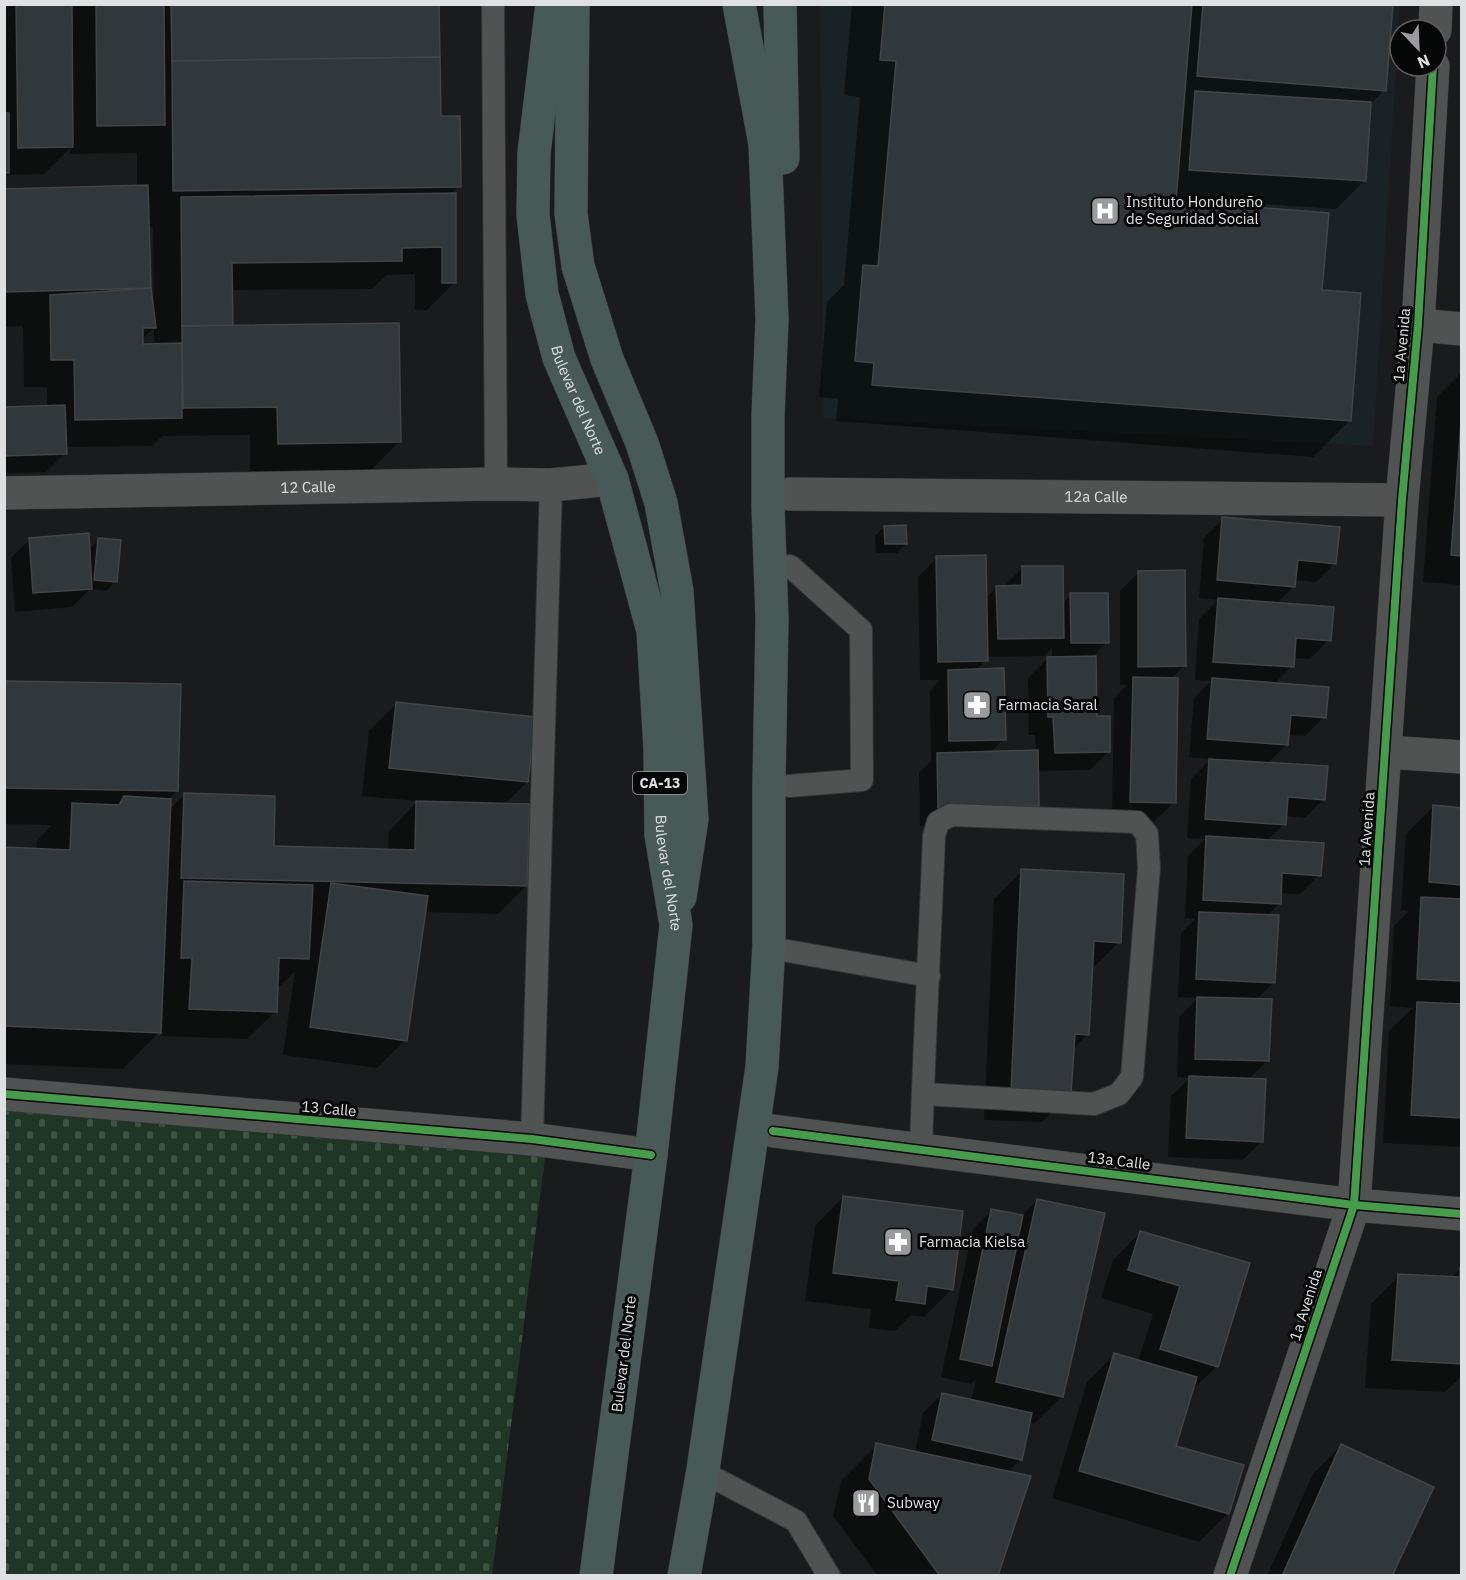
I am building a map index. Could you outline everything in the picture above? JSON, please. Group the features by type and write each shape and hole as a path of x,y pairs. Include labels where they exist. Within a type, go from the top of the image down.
{"highway":[{"name":"Bulevar del Norte","path":"552,4 534,153 533,216 542,294 559,358 612,479 653,631 660,750 661,836 676,925 651,1155 596,1575"},
{"path":"573,4 571,214 578,266 607,359 642,443 661,502 677,591 692,819 676,925"},
{"path":"684,1575 703,1470 762,1067 769,944 772,618 768,507 768,416 772,319 765,144 739,4"},
{"path":"704,1575 773,1131 788,951 790,494 780,4"}],"street":[{"name":"1a Avenida","path":"1230,1575 1354,1205 1402,500 1418,326 1432,78"},
{"path":"1418,326 1461,329"},
{"name":"12 Calle","path":"4,493 496,484 551,485 612,479"},
{"name":"12a Calle","path":"790,494 1402,500"},
{"path":"1386,752 1461,757"},
{"name":"13 Calle","path":"4,1095 532,1139 651,1155"},
{"name":"13a Calle","path":"773,1131 1354,1205 1461,1214"}],"lane":[{"path":"493,4 496,484"},
{"path":"532,1139 551,485"},
{"path":"789,786 862,780 861,630 790,566"},
{"path":"921,1149 923,1094 929,976 934,836 939,822 951,815 1137,822 1147,834 1149,868 1132,1077 1119,1094 1094,1104 923,1094"},
{"path":"788,951 929,976"},
{"path":"718,1480 796,1521 829,1575"}],"shaded area":[{"name":"Instituto Hondureño de Seguridad Social","path":"820,5 1400,5 1399,18 1388,18 1388,78 1396,78 1373,446 823,418"}],"green space":[{"path":"4,1080 548,1134 492,1575 5,1575"}],"building":[{"path":"16,4 72,4 73,147 18,148"},
{"path":"96,4 164,4 165,125 97,126"},
{"path":"171,4 439,4 440,57 172,61"},
{"name":"Instituto Hondureño de Seguridad Social","path":"885,4 1192,4 1176,201 1329,213 1322,290 1361,293 1351,421 872,385 874,363 855,361 863,265 878,266 896,61 880,60"},
{"path":"1203,4 1393,4 1392,18 1388,18 1386,91 1197,76"},
{"path":"440,57 441,116 460,116 461,187 173,191 172,61"},
{"path":"1195,91 1371,102 1366,181 1189,170"},
{"path":"4,113 9,113 9,173 4,173"},
{"path":"148,185 151,288 4,292 4,189"},
{"path":"456,193 456,283 442,283 442,247 402,248 402,261 232,263 233,326 182,326 181,197"},
{"path":"151,288 156,328 143,328 143,344 182,343 182,418 75,420 74,360 51,360 50,295"},
{"path":"399,323 401,442 278,444 277,407 183,408 182,326"},
{"path":"65,405 67,454 4,456 4,407"},
{"path":"1462,409 1462,556 1451,555"},
{"path":"1222,517 1340,527 1336,564 1298,560 1295,587 1217,580"},
{"path":"906,525 907,544 885,544 884,526"},
{"path":"89,533 92,589 33,593 29,538"},
{"path":"98,538 121,540 117,582 94,580"},
{"path":"986,555 988,661 938,662 936,556"},
{"path":"1022,566 1063,566 1064,638 998,639 996,586 1022,585"},
{"path":"1185,570 1186,666 1138,667 1138,571"},
{"path":"1070,593 1108,593 1109,643 1071,643"},
{"path":"1218,598 1334,607 1331,641 1296,638 1294,667 1213,662"},
{"path":"1096,656 1097,716 1110,716 1110,752 1055,753 1053,717 1048,717 1047,657"},
{"name":"Farmacia Saral","path":"1004,668 1006,740 949,741 948,670"},
{"path":"1133,677 1178,678 1176,803 1130,802"},
{"path":"1212,678 1329,687 1326,718 1291,715 1288,745 1207,739"},
{"path":"4,681 181,684 178,791 4,788"},
{"path":"396,702 536,717 528,782 389,768"},
{"path":"1038,750 1039,806 938,808 937,753"},
{"path":"1209,759 1328,766 1325,800 1288,797 1286,825 1205,819"},
{"path":"184,793 275,796 274,846 415,850 416,801 530,804 527,886 181,878"},
{"path":"124,796 171,799 161,1033 4,1026 4,847 70,850 72,803 119,805"},
{"path":"1433,805 1462,808 1462,885 1429,882"},
{"path":"1206,836 1324,843 1321,876 1282,873 1281,904 1203,900"},
{"path":"1021,869 1124,874 1121,943 1094,941 1089,1035 1075,1034 1071,1094 1011,1092"},
{"path":"184,881 313,885 309,959 279,958 277,1012 189,1009 192,958 181,958"},
{"path":"331,883 428,896 407,1041 310,1027"},
{"path":"1421,897 1462,899 1462,981 1417,979"},
{"path":"1199,912 1279,915 1275,983 1196,979"},
{"path":"1197,997 1272,999 1269,1061 1195,1059"},
{"path":"1417,1002 1462,1004 1462,1118 1411,1115"},
{"path":"1189,1076 1266,1079 1263,1142 1186,1138"},
{"name":"Farmacia Kielsa","path":"843,1196 963,1211 953,1290 927,1286 925,1304 896,1300 899,1281 833,1273"},
{"path":"1037,1199 1105,1213 1063,1397 996,1382"},
{"path":"991,1209 1023,1215 992,1366 960,1359"},
{"path":"1140,1231 1250,1263 1218,1367 1160,1349 1180,1286 1128,1270"},
{"path":"1460,1267 1462,1364 1392,1360 1398,1274 1460,1277"},
{"path":"1114,1353 1197,1377 1176,1446 1244,1465 1229,1514 1079,1471"},
{"path":"942,1393 1032,1413 1022,1460 932,1440"},
{"path":"876,1443 1031,1476 998,1576 940,1576 869,1479"},
{"path":"1341,1444 1434,1487 1392,1576 1282,1576"}],"cycle path":[{"path":"1230,1576 1354,1205 1402,500 1418,325 1432,78"},
{"path":"4,1094 532,1139 651,1155"},
{"path":"773,1131 1354,1205 1462,1214"}],"place":[{"name":"Instituto Hondureño de Seguridad Social","path":"1105,211"},
{"name":"Farmacia Saral","path":"977,705"},
{"name":"Farmacia Kielsa","path":"898,1242"},
{"name":"Subway","path":"866,1503"}]}
